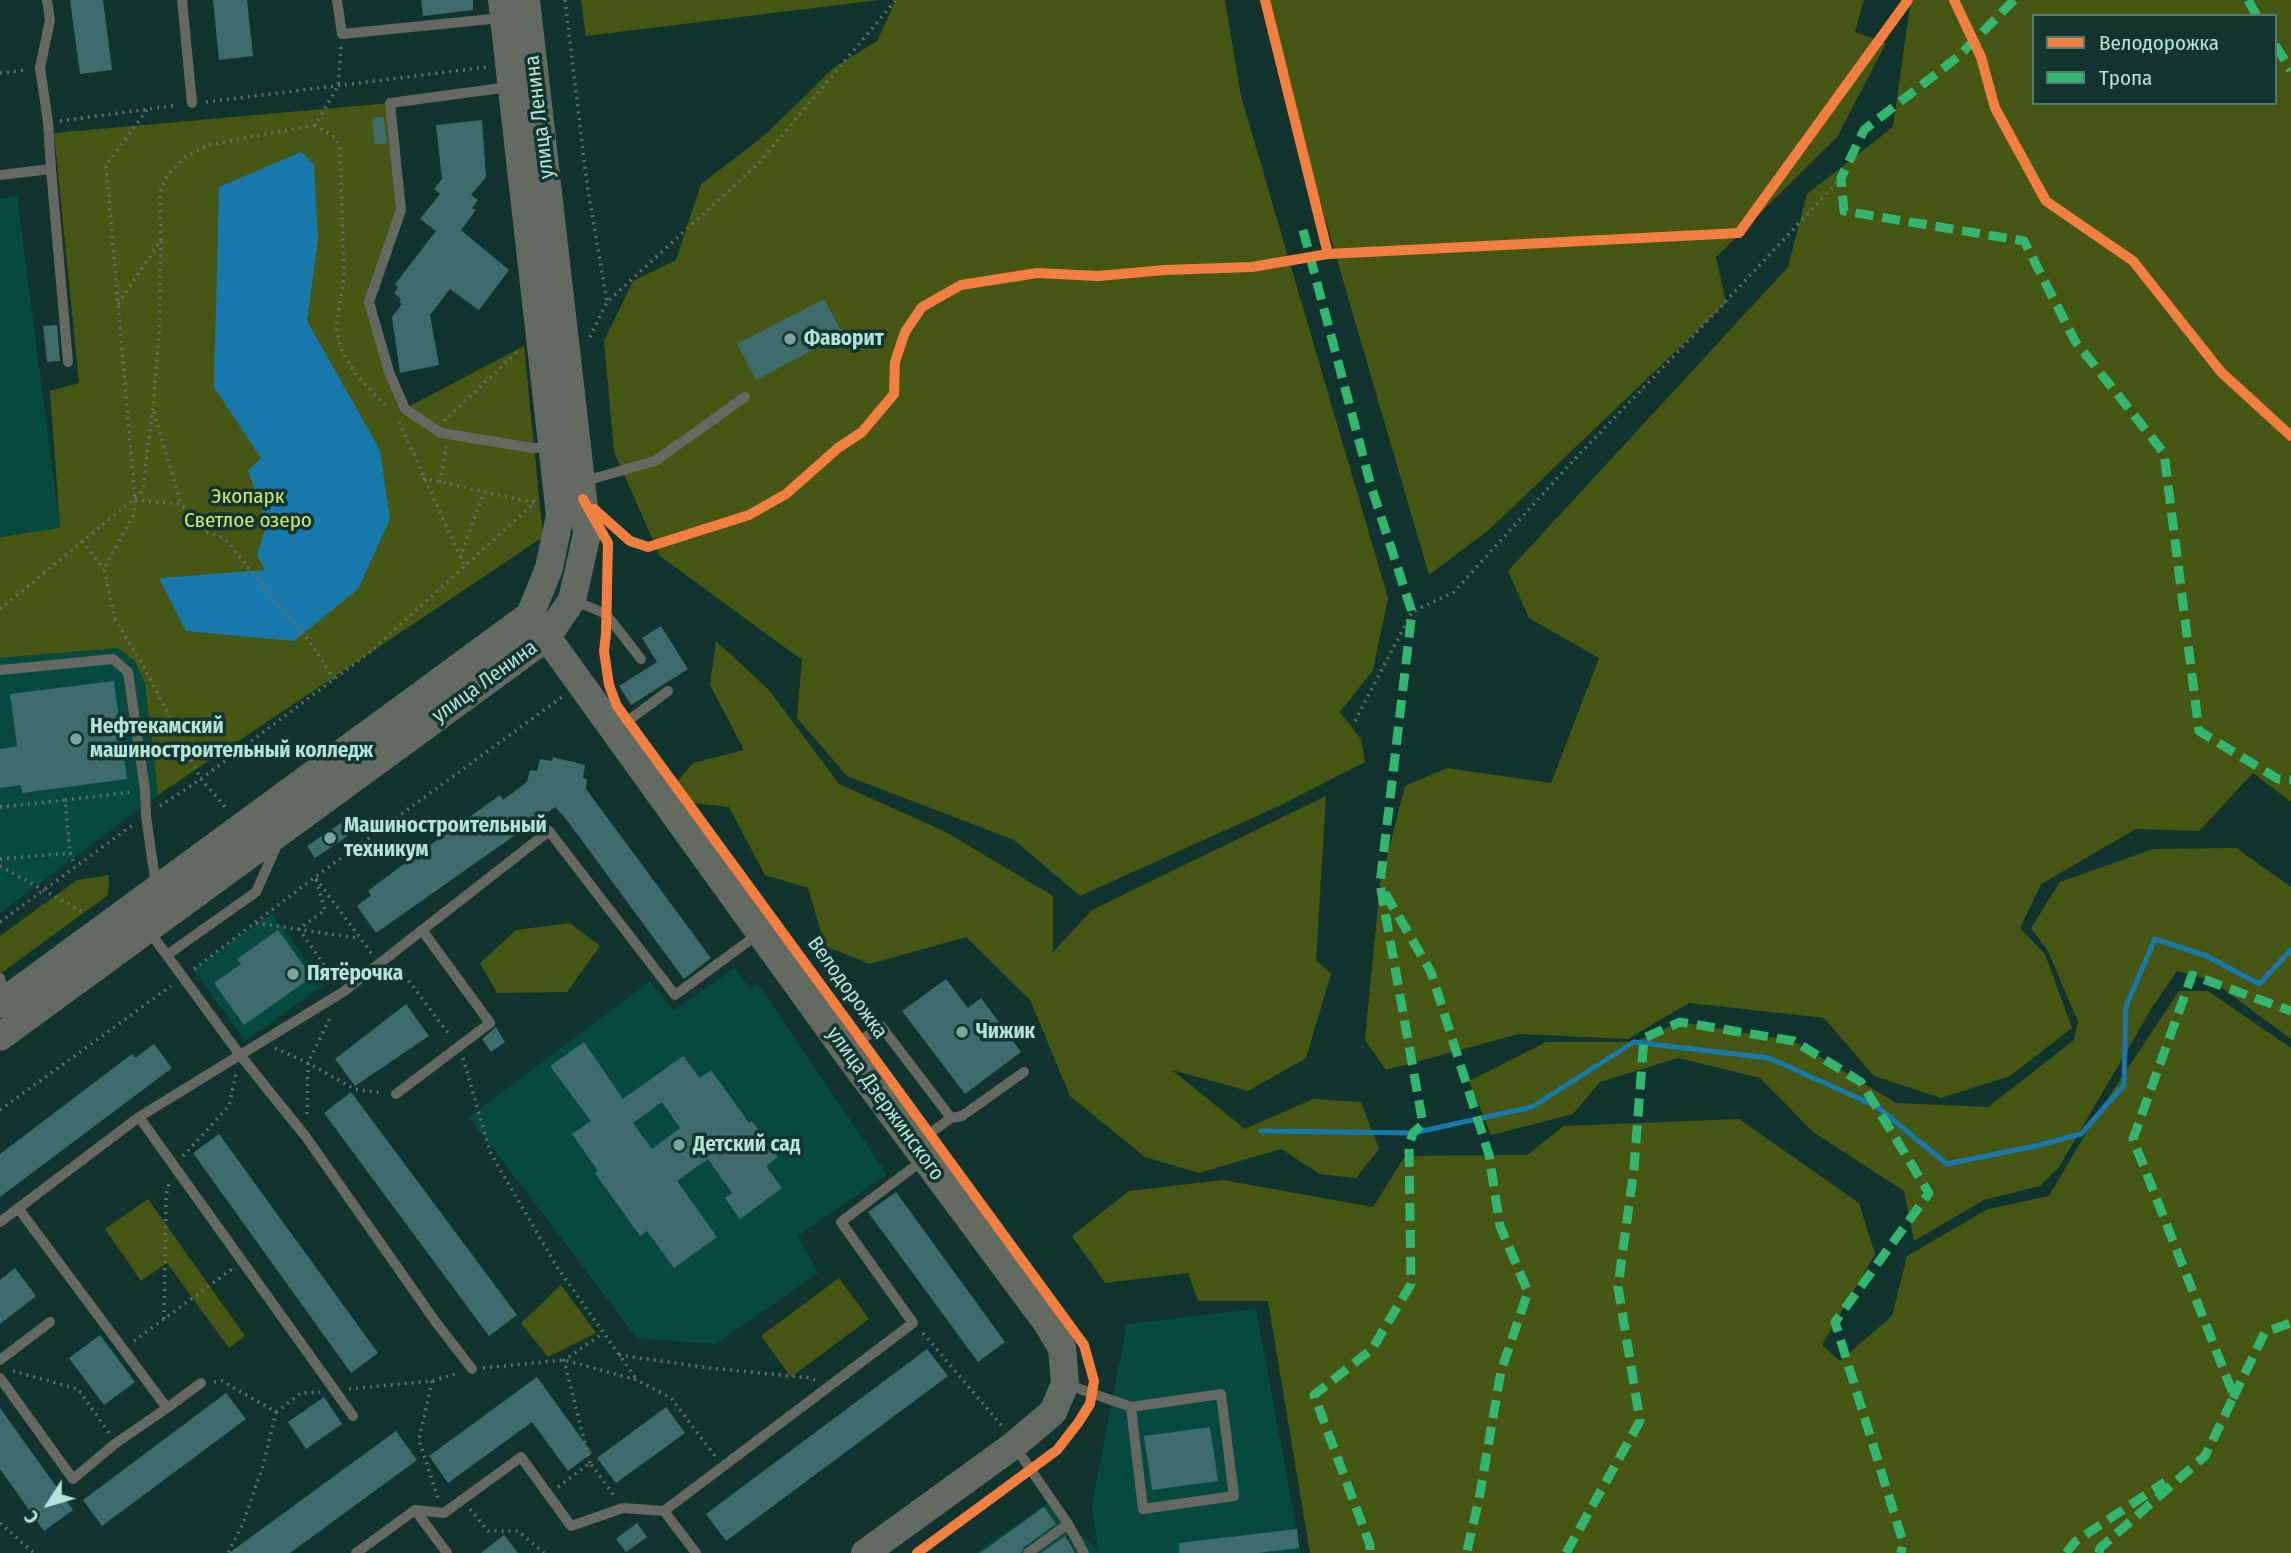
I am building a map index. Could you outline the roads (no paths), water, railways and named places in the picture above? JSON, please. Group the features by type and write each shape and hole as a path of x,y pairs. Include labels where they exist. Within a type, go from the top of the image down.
{"main road":[{"name":"улица Ленина","path":"0,1037 140,919 283,831 547,637 572,600 587,534 526,0"},
{"name":"улица Ленина","path":"2,994 108,926 140,919 157,890 530,615 549,568 560,515 503,9"},
{"name":"улица Дзержинского","path":"530,615 1052,1332 1062,1348 1065,1384"},
{"path":"865,1553 1014,1445 1053,1412 1065,1384"}],"lane":[{"path":"47,0 50,20 40,68 48,122 68,362"},
{"path":"182,0 192,103"},
{"path":"337,0 342,34 503,9"},
{"path":"513,86 390,103 401,210 369,302 389,372 405,409 435,429 448,434 533,448 554,447"},
{"path":"0,175 51,169"},
{"path":"581,482 655,461 745,397"},
{"path":"572,600 606,614 641,659"},
{"path":"0,670 113,659 128,672 157,890"},
{"path":"614,731 668,691"},
{"path":"167,955 256,892 283,831"},
{"path":"0,1222 139,1117 343,992 549,831 675,995 760,933"},
{"path":"140,919 240,1055 306,1138 435,1321 472,1368"},
{"path":"396,1094 490,1023 422,930"},
{"path":"846,1052 881,1026 951,1118"},
{"path":"356,1553 415,1510 444,1513 521,1457 571,1525 624,1508 664,1511 914,1323 841,1223 920,1151 951,1118 962,1116 1024,1072"},
{"path":"139,1117 353,1416"},
{"path":"18,1208 167,1408"},
{"path":"0,1360 50,1322"},
{"path":"0,1378 73,1479 116,1443 201,1383"},
{"path":"1065,1384 1131,1406 1221,1394 1234,1496 1143,1509 1131,1406"},
{"path":"1014,1445 1068,1524 1084,1553"},
{"path":"415,1510 447,1553"},
{"path":"664,1511 696,1553"},
{"path":"1028,1553 1068,1524"}],"water":[{"path":"301,152 314,164 318,239 307,321 380,450 390,519 358,589 294,641 186,631 159,578 265,570 257,555 267,523 248,471 261,458 214,387 219,187"}],"waterway":[{"path":"1261,1131 1413,1133 1532,1107 1634,1042 1769,1058 1876,1106 1947,1164 2081,1134 2124,1085 2126,1006 2155,939 2207,956 2259,984 2291,950"}],"place":[{"name":"Фаворит","path":"790,339"},
{"name":"Нефтекамский машиностроительный колледж","path":"76,739"},
{"name":"Машиностроительный техникум","path":"330,838"},
{"name":"Пятёрочка","path":"293,974"},
{"name":"Чижик","path":"962,1032"},
{"name":"Детский сад","path":"679,1145"}],"park label":[{"name":"Экопарк Светлое озеро","path":"248,509"}]}
